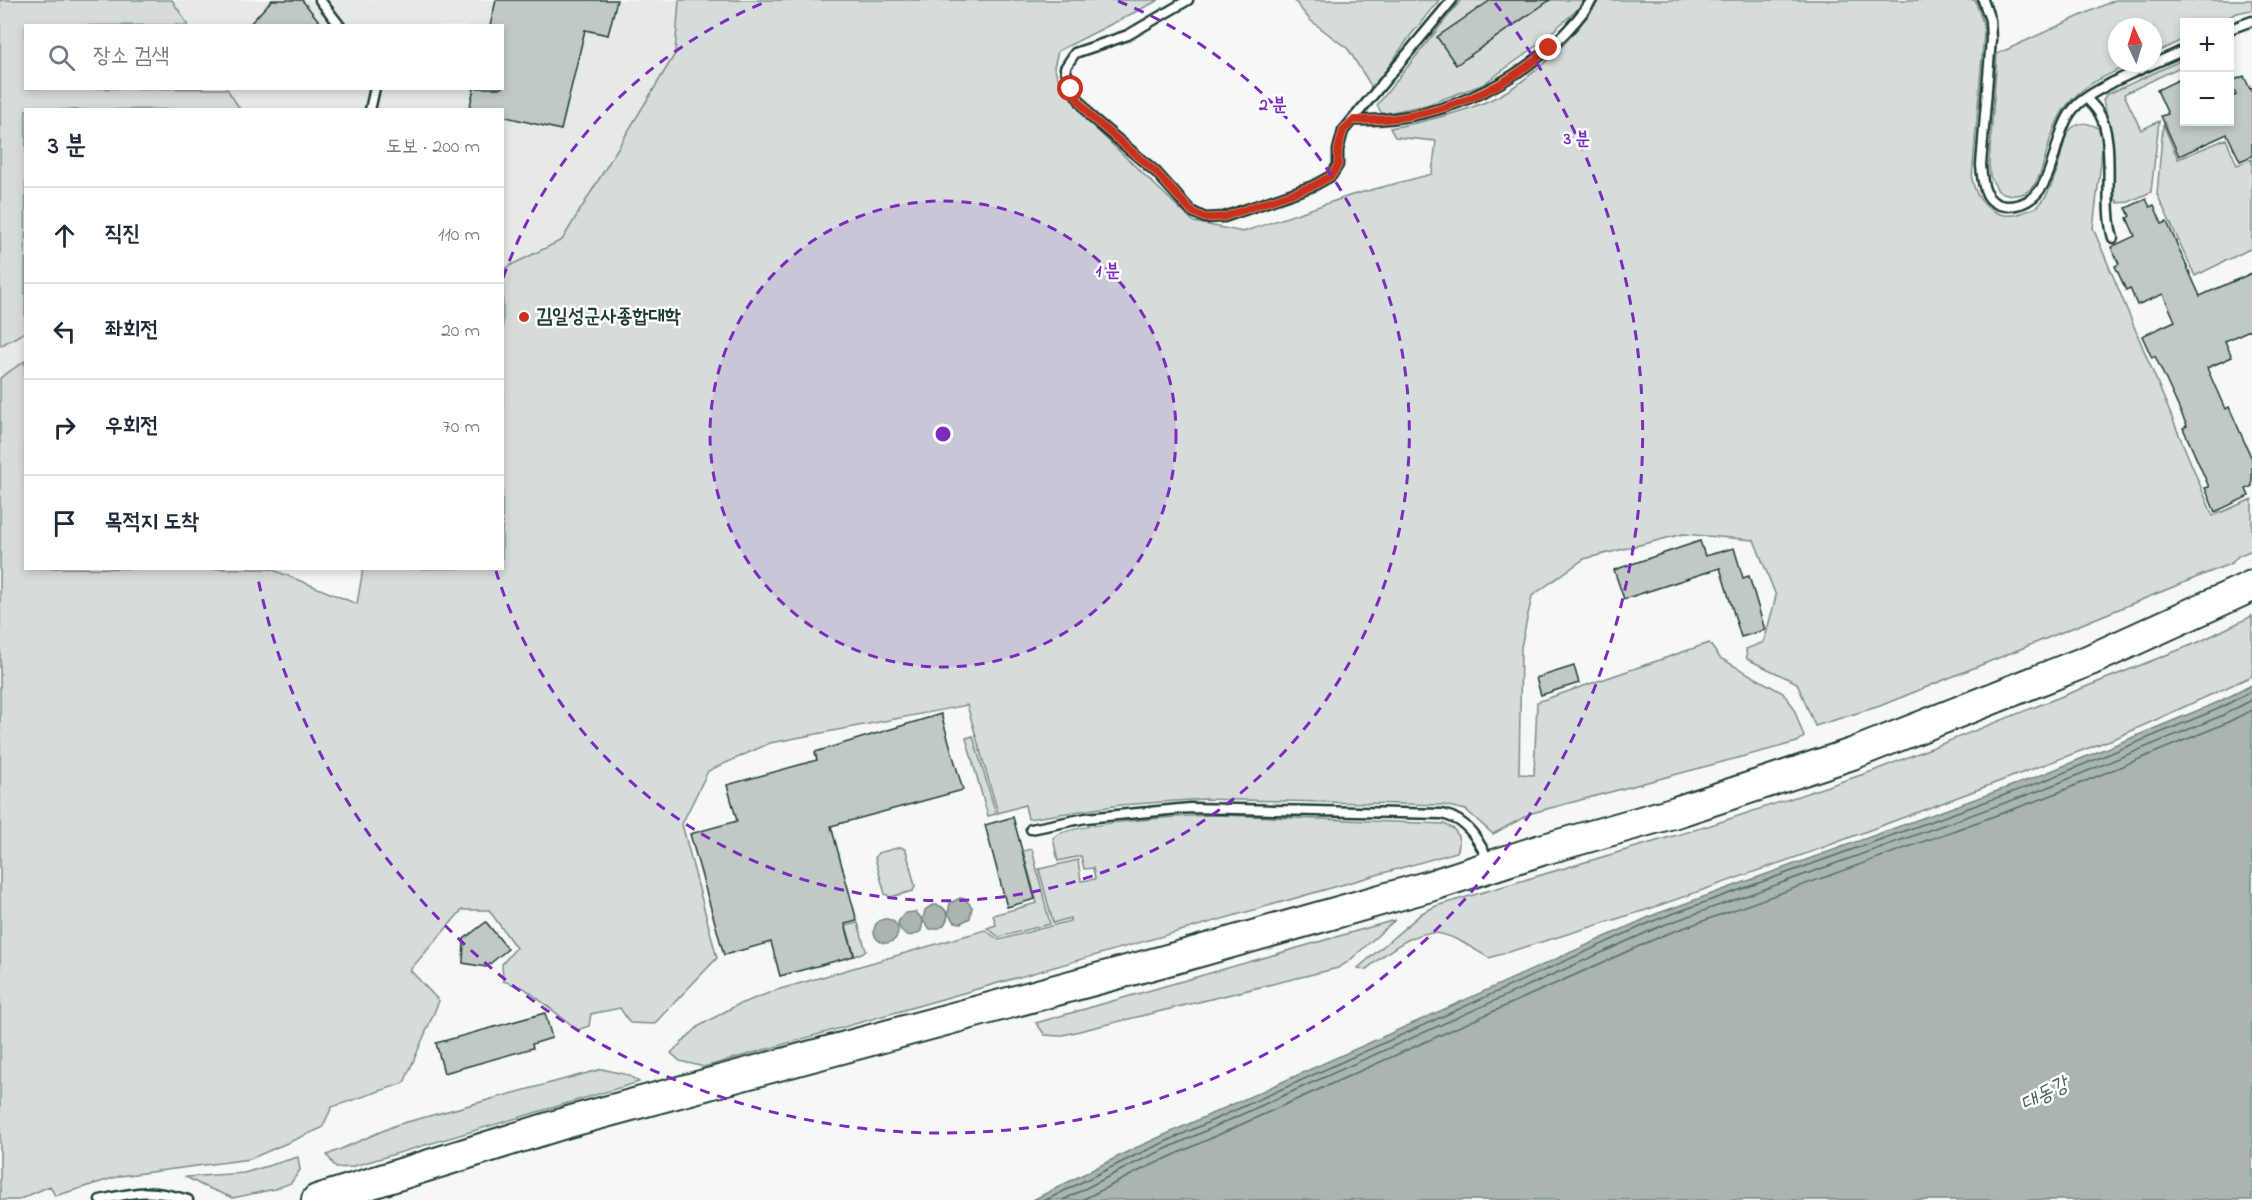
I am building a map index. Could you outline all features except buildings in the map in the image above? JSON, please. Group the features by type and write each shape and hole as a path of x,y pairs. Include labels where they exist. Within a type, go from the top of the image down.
{"highway":[{"path":"317,1200 568,1122 1186,955 1430,886 1541,850 1676,812 1852,754 2090,660 2252,586"}],"lane":[{"path":"320,0 338,24"},
{"path":"1188,0 1128,34 1075,53 1065,68 1071,89 1090,116 1156,172 1191,211 1205,218 1224,217 1313,186 1331,176 1338,165 1338,150 1343,131 1452,0"},
{"path":"1354,120 1382,121 1424,114 1484,93 1534,62 1578,20 1592,0"},
{"path":"1983,0 1990,20 1991,39 1981,165 1986,193 1992,201 2002,206 2014,206 2028,201 2039,192 2046,181 2066,119 2076,106 2101,90 2180,52"},
{"path":"2234,27 2252,21"},
{"path":"370,108 375,90"},
{"path":"2087,99 2100,114 2105,131 2108,215 2113,238"},
{"path":"1030,829 1086,818 1190,808 1442,814 1463,822 1476,836 1491,866"},
{"path":"100,1200 136,1192 165,1192 188,1200"}],"shaded area":[{"name":"김일성군사종합대학","path":"0,0 868,0 504,350 504,108 24,108 26,570 0,687"},
{"path":"0,0 172,0 187,24 24,24 24,90 228,90 239,108 24,108 24,333 0,346"},
{"path":"679,0 1159,0 1058,51 1054,67 1060,83 1096,129 1194,222 1243,232 1352,195 1432,174 1436,141 1395,137 1390,128 1452,114 1504,93 1536,71 1550,58 1589,15 1599,0 1975,0 1984,33 1972,179 1979,197 1991,210 2007,215 2036,207 2044,199 2053,182 2066,135 2073,127 2080,124 2085,123 2098,128 2102,139 2101,162 2093,228 2213,516 2252,499 2252,550 2238,556 2232,563 1880,706 1815,726 1797,683 1747,659 1746,649 1764,642 1776,596 1754,540 1683,534 1584,559 1532,596 1521,647 1519,774 1534,775 1537,702 1709,643 1720,658 1783,693 1793,706 1804,737 1797,742 1532,813 1493,834 1466,810 1443,805 1204,799 1121,805 1028,819 1025,805 998,813 967,705 770,743 708,771 682,824 717,958 654,1024 630,1023 620,1008 591,1014 589,1026 578,1030 524,988 503,981 502,964 516,948 489,910 462,910 410,970 439,1001 404,1083 332,1107 322,1128 250,1159 120,1176 55,1196 50,1186 18,1200 0,1200 0,378 24,362 24,570 273,570 357,604 363,570 504,570 504,269 562,240 675,54"},
{"path":"1294,0 1439,0 1410,36 1373,89 1348,49 1310,20"},
{"path":"1461,0 1584,0 1577,10 1530,51 1482,85 1426,105 1382,114 1377,105"},
{"path":"2115,0 2252,0 2252,10 2226,18 2180,18 2180,41 2162,50 2162,18 2108,18 2108,72 2114,72 2082,90 2068,104 2056,124 2037,180 2031,189 2023,194 2012,195 1998,191 1990,176 1997,54"},
{"path":"2180,61 2180,67 2124,94 2141,130 2159,121 2151,192 2129,202 2118,203 2115,198 2110,126 2103,100 2106,95 2156,72 2162,72 2162,69"},
{"path":"2163,124 2178,159 2226,139 2237,165 2252,159 2252,248 2195,276 2157,194"},
{"path":"2252,616 2252,676 2118,737 1819,849 1646,910 1489,958 1463,942 1448,936 1425,933 1397,946 1365,970 1358,968 1422,913 1436,906 1711,825 1873,771 2199,642"},
{"path":"973,736 996,814 988,816 966,738"},
{"path":"1222,815 1444,824 1454,829 1459,846 1457,852 704,1067 680,1061 671,1053 699,1026 737,1005 777,990 985,930 999,940 1070,921 1070,918 1053,923 1039,869 1078,860 1081,881 1095,879 1093,868 1084,869 1081,856 1058,861 1053,838 1062,833 1105,824"},
{"path":"901,847 906,850 915,886 913,891 890,897 885,894 875,858 878,853"},
{"path":"1032,849 1050,924 999,937 987,928 996,925 993,915 1037,903 1023,851"},
{"path":"1395,920 1348,962 1338,968 1059,1036 1045,1035 1036,1023"},
{"path":"858,923 866,951 855,956 846,926"},
{"path":"602,1069 628,1075 639,1082 351,1167 336,1168 327,1155 396,1125"},
{"path":"298,1157 300,1170 291,1183 275,1189 233,1198 186,1177 244,1173"}],"water":[{"name":"대동강","path":"2252,685 2252,1200 1033,1200 1131,1150 1656,914 2039,776 2216,703"},
{"path":"960,898 965,899 972,907 970,918 961,923 955,922 948,914 950,903"},
{"path":"935,905 943,908 948,914 941,927 930,929 923,921 921,931 914,935 906,935 899,927 898,922 905,913 916,912 923,920 925,910"},
{"path":"886,919 895,922 898,931 895,940 886,943 877,940 874,931 877,922"}],"place":[{"name":"김일성군사종합대학","path":"524,317"}],"route":[{"path":"1071,89 1090,116 1156,172 1191,211 1205,218 1224,217 1313,186 1331,176 1338,165 1338,150 1343,131 1354,120 1382,121 1424,114 1484,93 1534,62 1549,48"}]}
